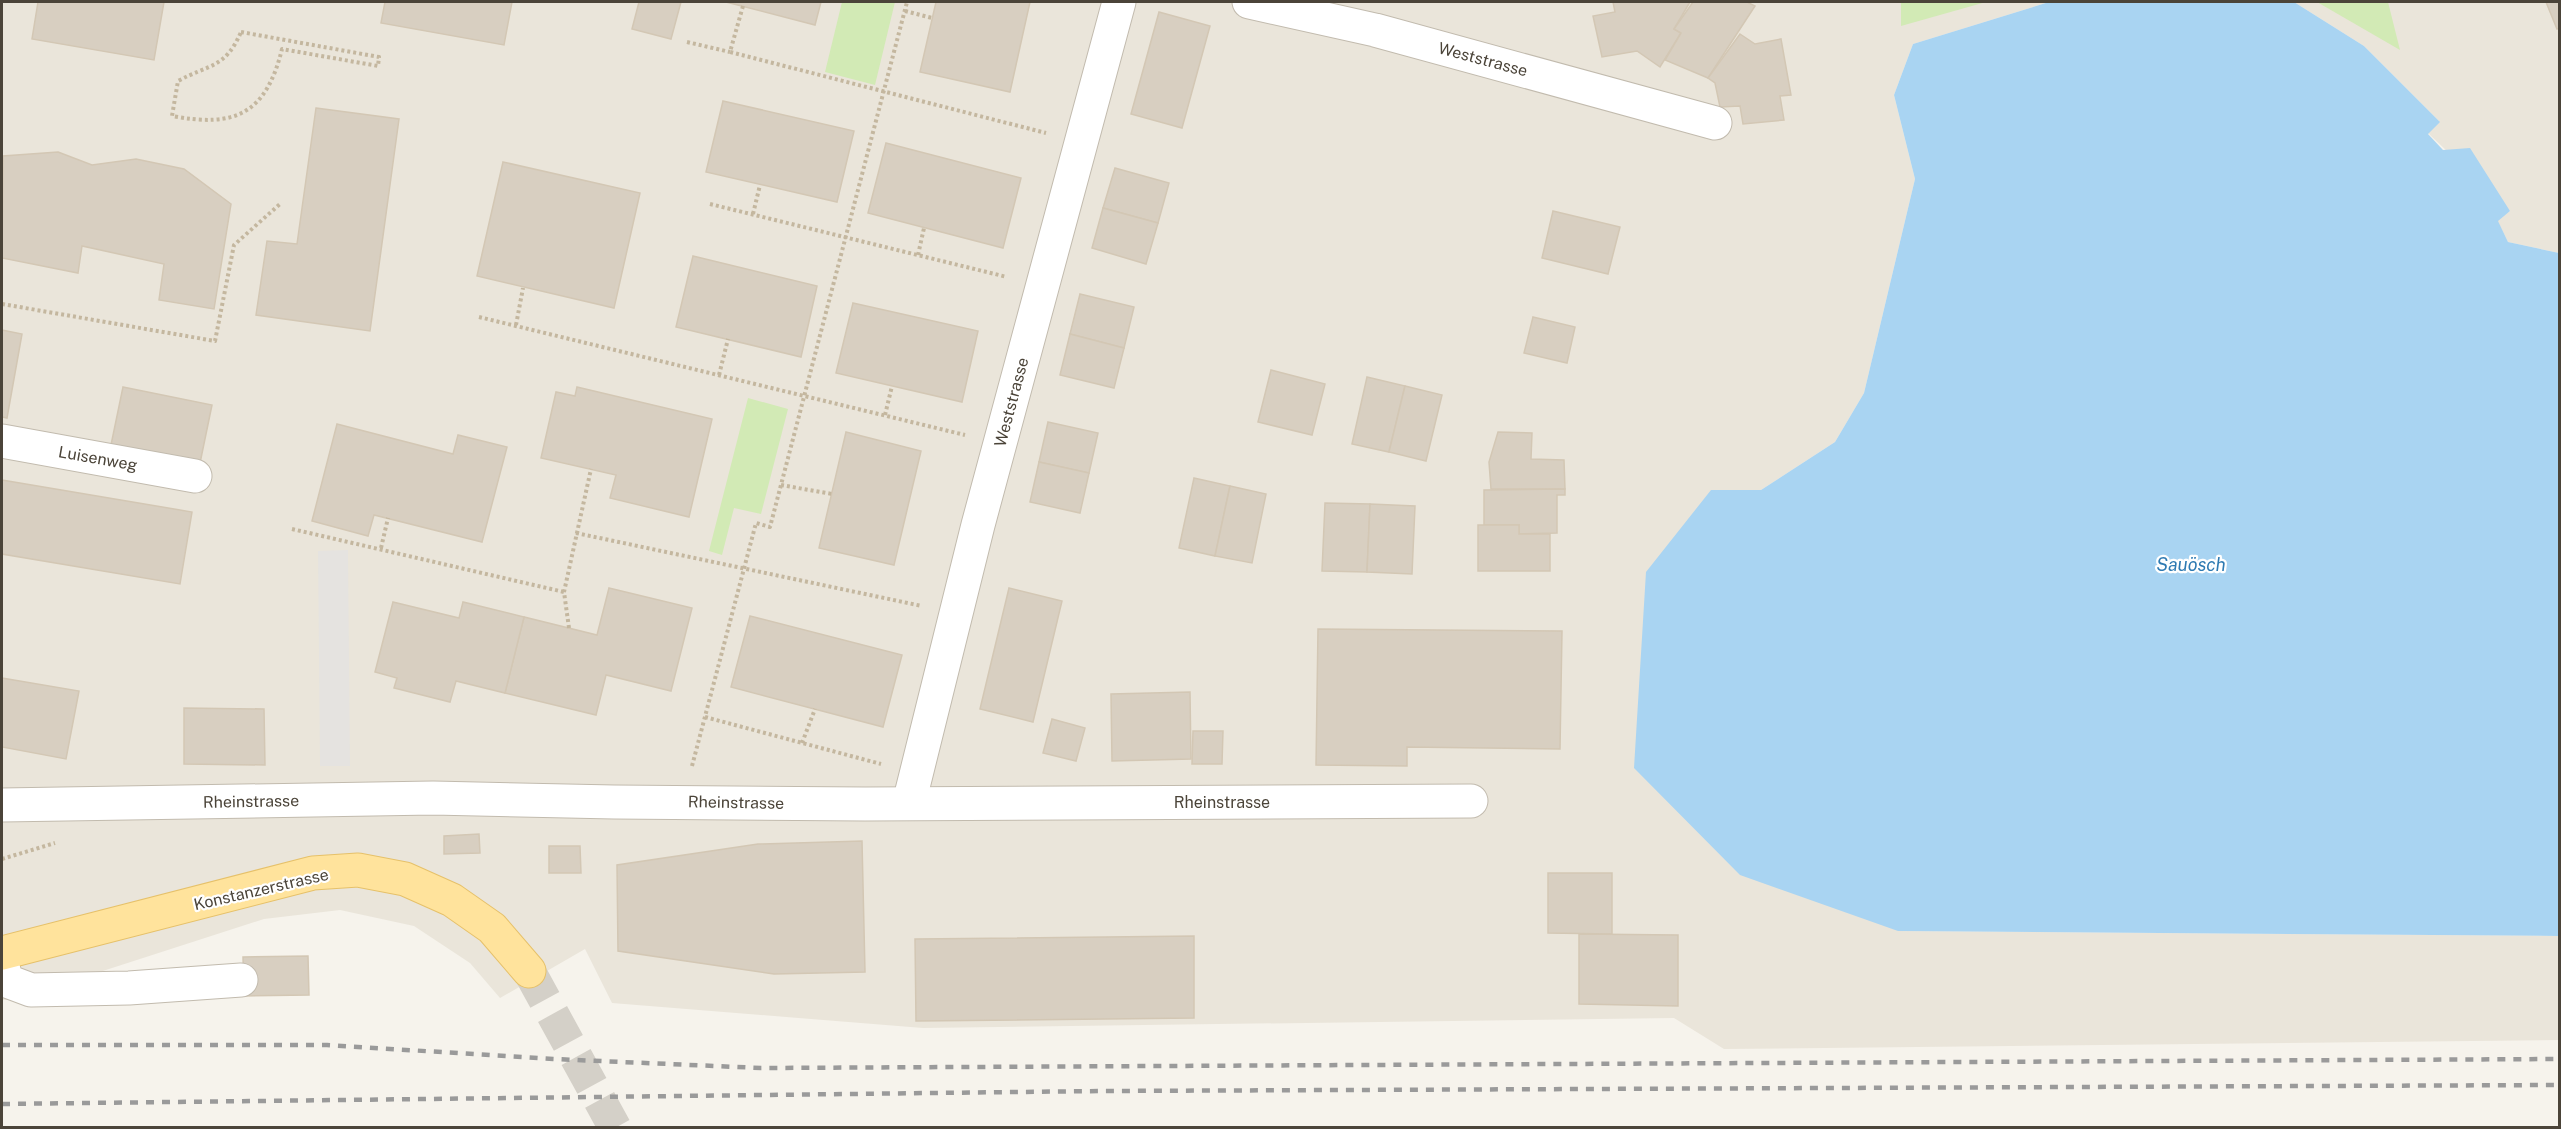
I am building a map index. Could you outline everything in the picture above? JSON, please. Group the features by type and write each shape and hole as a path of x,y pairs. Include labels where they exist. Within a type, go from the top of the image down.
{"main road":[{"name":"Konstanzerstrasse","path":"2,953 313,873 358,870 405,879 452,900 492,928 529,971"}],"street":[{"name":"Weststrasse","path":"913,788 1000,444 1119,2"},
{"name":"Weststrasse","path":"1249,2 1375,30 1715,123"},
{"name":"Luisenweg","path":"2,441 195,476"},
{"name":"Rheinstrasse","path":"2,806 433,798 614,802 683,801 913,788 1472,801"},
{"path":"2,964 7,981 31,990 129,988 241,980"}],"path":[{"path":"683,801 756,523 770,527 907,2"},
{"path":"730,52 743,6"},
{"path":"905,11 932,18"},
{"path":"241,32 379,57 378,66 282,49 273,80 264,95 238,115 220,121 202,122 172,116 178,81 192,73 217,65 234,49 241,32"},
{"path":"687,42 1081,142"},
{"path":"753,214 760,185"},
{"path":"2,304 215,340 234,245 281,203"},
{"path":"710,204 1042,286"},
{"path":"918,255 924,228"},
{"path":"516,325 523,288"},
{"path":"479,317 1000,444"},
{"path":"719,375 728,339"},
{"path":"885,415 892,386"},
{"path":"569,628 564,592 591,469"},
{"path":"781,485 832,494"},
{"path":"381,548 388,518"},
{"path":"292,529 564,592"},
{"path":"576,533 956,614"},
{"path":"802,743 815,709"},
{"path":"705,717 802,743 913,788"},
{"path":"2,859 62,841"}],"shaded area":[{"path":"2,2 2049,2 1913,44 1894,95 1915,179 1864,393 1835,442 1761,490 1711,490 1898,931 2559,936 2559,1040 1724,1049 1674,1018 923,1028 612,1003 585,949 500,998 470,963 414,926 340,910 264,919 13,1000 2,1000"},
{"path":"2294,2 2559,2 2559,253 2508,242 2497,220 2510,211 2428,133 2439,121 2364,46"},
{"path":"348,550 350,766 320,766 318,551"}],"green space":[{"path":"842,2 895,2 875,85 825,72"},
{"path":"1901,2 1986,2 1901,26"},
{"path":"2317,2 2388,2 2400,50"},
{"path":"748,398 788,409 761,514 734,508 722,555 709,551"}],"water":[{"name":"Sauösch","path":"2049,2 2294,2 2364,46 2440,122 2428,134 2443,150 2470,148 2510,211 2498,221 2508,242 2559,253 2559,936 1898,931 1740,875 1634,768 1646,572 1711,490 1761,490 1835,442 1864,393 1915,179 1894,95 1913,44"}],"building":[{"path":"38,2 164,2 154,60 32,39"},
{"path":"385,2 512,2 504,45 381,23"},
{"path":"639,2 681,2 671,39 632,29"},
{"path":"726,2 821,2 815,25"},
{"path":"936,2 1030,2 1010,92 920,72"},
{"path":"1613,2 1690,2 1674,29 1681,33 1660,67 1637,51 1602,57 1593,16 1615,12"},
{"path":"1693,2 1747,2 1755,6 1708,78 1665,60 1681,33 1674,29"},
{"path":"2546,2 2560,2 2560,28 2557,29"},
{"path":"1159,12 1210,26 1182,128 1131,114"},
{"path":"1740,34 1755,44 1781,39 1791,95 1780,96 1784,120 1743,124 1740,106 1720,107 1715,83 1708,78"},
{"path":"723,101 854,131 837,202 706,172"},
{"path":"316,108 399,119 370,331 256,315 267,241 297,244"},
{"path":"886,143 1021,178 1003,248 868,213"},
{"path":"58,152 92,165 136,159 184,169 231,204 214,309 159,300 164,264 82,246 78,273 2,258 3,156"},
{"path":"503,162 640,193 614,308 477,276"},
{"path":"1115,168 1169,183 1158,223 1103,208"},
{"path":"1103,208 1158,223 1146,264 1092,248"},
{"path":"1553,211 1620,227 1608,274 1542,258"},
{"path":"693,256 817,286 801,357 676,327"},
{"path":"1080,294 1134,307 1124,348 1070,334"},
{"path":"853,303 978,331 962,402 836,373"},
{"path":"1533,317 1575,327 1567,363 1524,353"},
{"path":"2,330 22,334 7,418 2,417"},
{"path":"1070,334 1124,348 1114,388 1060,375"},
{"path":"1271,370 1325,384 1312,435 1258,422"},
{"path":"1367,377 1405,386 1389,452 1352,444"},
{"path":"1405,386 1442,395 1426,461 1389,452"},
{"path":"123,387 212,405 200,463 111,445"},
{"path":"577,387 712,419 689,517 610,498 616,475 541,458 556,392 575,396"},
{"path":"1048,422 1098,433 1089,473 1039,462"},
{"path":"337,424 453,454 458,435 507,447 482,542 374,515 368,536 312,521"},
{"path":"846,432 921,451 894,565 819,548"},
{"path":"1498,432 1532,433 1531,459 1564,460 1565,489 1491,489 1489,462"},
{"path":"1039,462 1089,473 1080,513 1030,502"},
{"path":"1194,478 1230,486 1215,556 1179,548"},
{"path":"2,480 192,512 180,584 2,554"},
{"path":"1230,486 1266,494 1252,563 1215,556"},
{"path":"1565,489 1565,495 1557,495 1557,533 1519,534 1519,525 1484,525 1484,490"},
{"path":"1325,503 1370,504 1367,572 1322,571"},
{"path":"1370,504 1415,506 1412,574 1367,572"},
{"path":"1478,525 1519,525 1519,534 1550,534 1550,571 1478,571"},
{"path":"609,588 692,608 671,691 606,675 596,715 505,693 524,617 597,635"},
{"path":"1009,588 1062,601 1033,722 980,709"},
{"path":"393,602 459,618 463,602 524,617 505,693 456,681 450,702 394,688 397,678 375,672"},
{"path":"750,616 902,655 883,727 731,687"},
{"path":"1318,629 1562,631 1560,749 1407,747 1407,766 1316,765"},
{"path":"2,678 79,691 66,759 2,747"},
{"path":"1190,692 1191,759 1112,761 1111,694"},
{"path":"184,708 264,709 265,765 184,764"},
{"path":"1052,719 1085,728 1076,761 1043,753"},
{"path":"1193,731 1223,731 1222,764 1192,764"},
{"path":"479,834 480,853 444,854 444,836"},
{"path":"862,841 865,972 774,974 618,951 617,865 758,844"},
{"path":"549,846 580,846 581,873 549,873"},
{"path":"1548,873 1612,873 1612,934 1548,933"},
{"path":"1579,934 1678,935 1678,1006 1579,1004"},
{"path":"1194,936 1194,1018 916,1021 915,939"},
{"path":"308,956 309,995 244,996 243,957"}],"tunnel":[{"path":"529,971 615,1128"}],"railway":[{"path":"2,1045 327,1045 553,1059 761,1068 2560,1059"},
{"path":"2,1104 1101,1091 2560,1085"}]}
